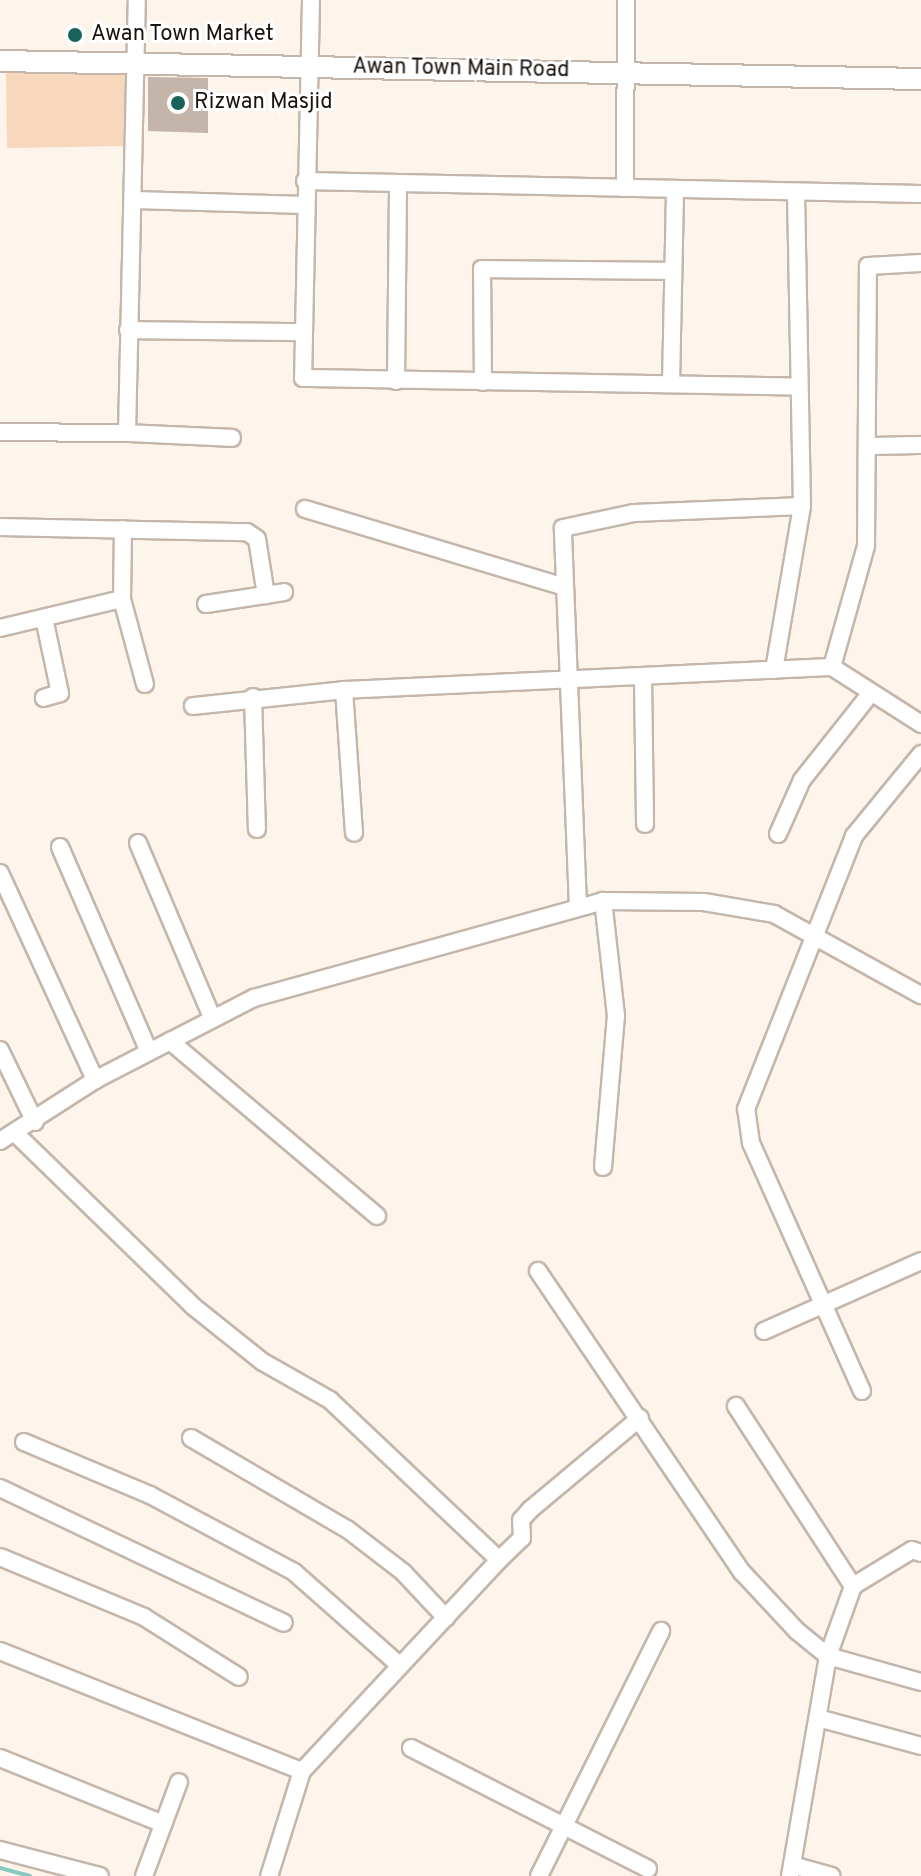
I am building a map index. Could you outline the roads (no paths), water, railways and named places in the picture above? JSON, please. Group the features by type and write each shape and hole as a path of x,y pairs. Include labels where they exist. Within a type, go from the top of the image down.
{"street":[{"path":"127,433 137,0"},
{"path":"311,0 301,332 303,378 799,387"},
{"path":"625,188 626,0"},
{"name":"Awan Town Main Road","path":"0,61 921,79"},
{"path":"305,181 921,194"},
{"path":"396,381 398,183"},
{"path":"671,384 675,189"},
{"path":"774,670 802,506 796,192"},
{"path":"134,200 305,205"},
{"path":"832,667 866,546 870,446 868,266 921,263"},
{"path":"483,382 482,269 672,271"},
{"path":"128,330 301,332"},
{"path":"0,432 232,438"},
{"path":"870,446 921,445"},
{"path":"578,907 562,534 569,525 634,513 802,506"},
{"path":"305,509 562,586"},
{"path":"0,527 253,534 266,595"},
{"path":"123,529 122,599 145,684"},
{"path":"206,604 284,592"},
{"path":"0,628 122,599"},
{"path":"44,618 60,693 44,698"},
{"path":"193,706 253,697 344,690 832,667 921,724"},
{"path":"643,677 645,824"},
{"path":"344,690 354,833"},
{"path":"778,834 802,780 871,693"},
{"path":"253,697 257,829"},
{"path":"862,1391 751,1143 746,1109 854,836 921,754"},
{"path":"138,843 212,1017"},
{"path":"60,847 149,1052"},
{"path":"0,873 95,1080"},
{"path":"603,901 616,1016 603,1167"},
{"path":"499,1560 330,1400 263,1362 194,1307 7,1137 35,1122 95,1080 212,1017 268,994 603,901 718,904 774,914 921,995"},
{"path":"170,1041 377,1216"},
{"path":"0,1050 35,1122"},
{"path":"764,1331 921,1261"},
{"path":"538,1271 742,1572 828,1656 921,1682"},
{"path":"736,1406 853,1586"},
{"path":"269,1876 302,1771 398,1664 522,1538 522,1518 640,1418"},
{"path":"191,1438 347,1529 403,1572 446,1618"},
{"path":"24,1442 109,1476 294,1572 398,1664"},
{"path":"0,1488 284,1623"},
{"path":"832,1876 791,1870 828,1656 853,1586 912,1550 921,1553"},
{"path":"0,1557 144,1617 239,1677"},
{"path":"539,1876 661,1631"},
{"path":"0,1651 302,1771"},
{"path":"818,1718 921,1746"},
{"path":"411,1748 648,1869"},
{"path":"0,1758 163,1824"},
{"path":"144,1876 179,1782"},
{"path":"0,1850 100,1876"}],"waterway":[{"path":"0,1868 30,1876"}],"place":[{"name":"Awan Town Market","path":"75,35"},
{"name":"Rizwan Masjid","path":"178,103"}]}
